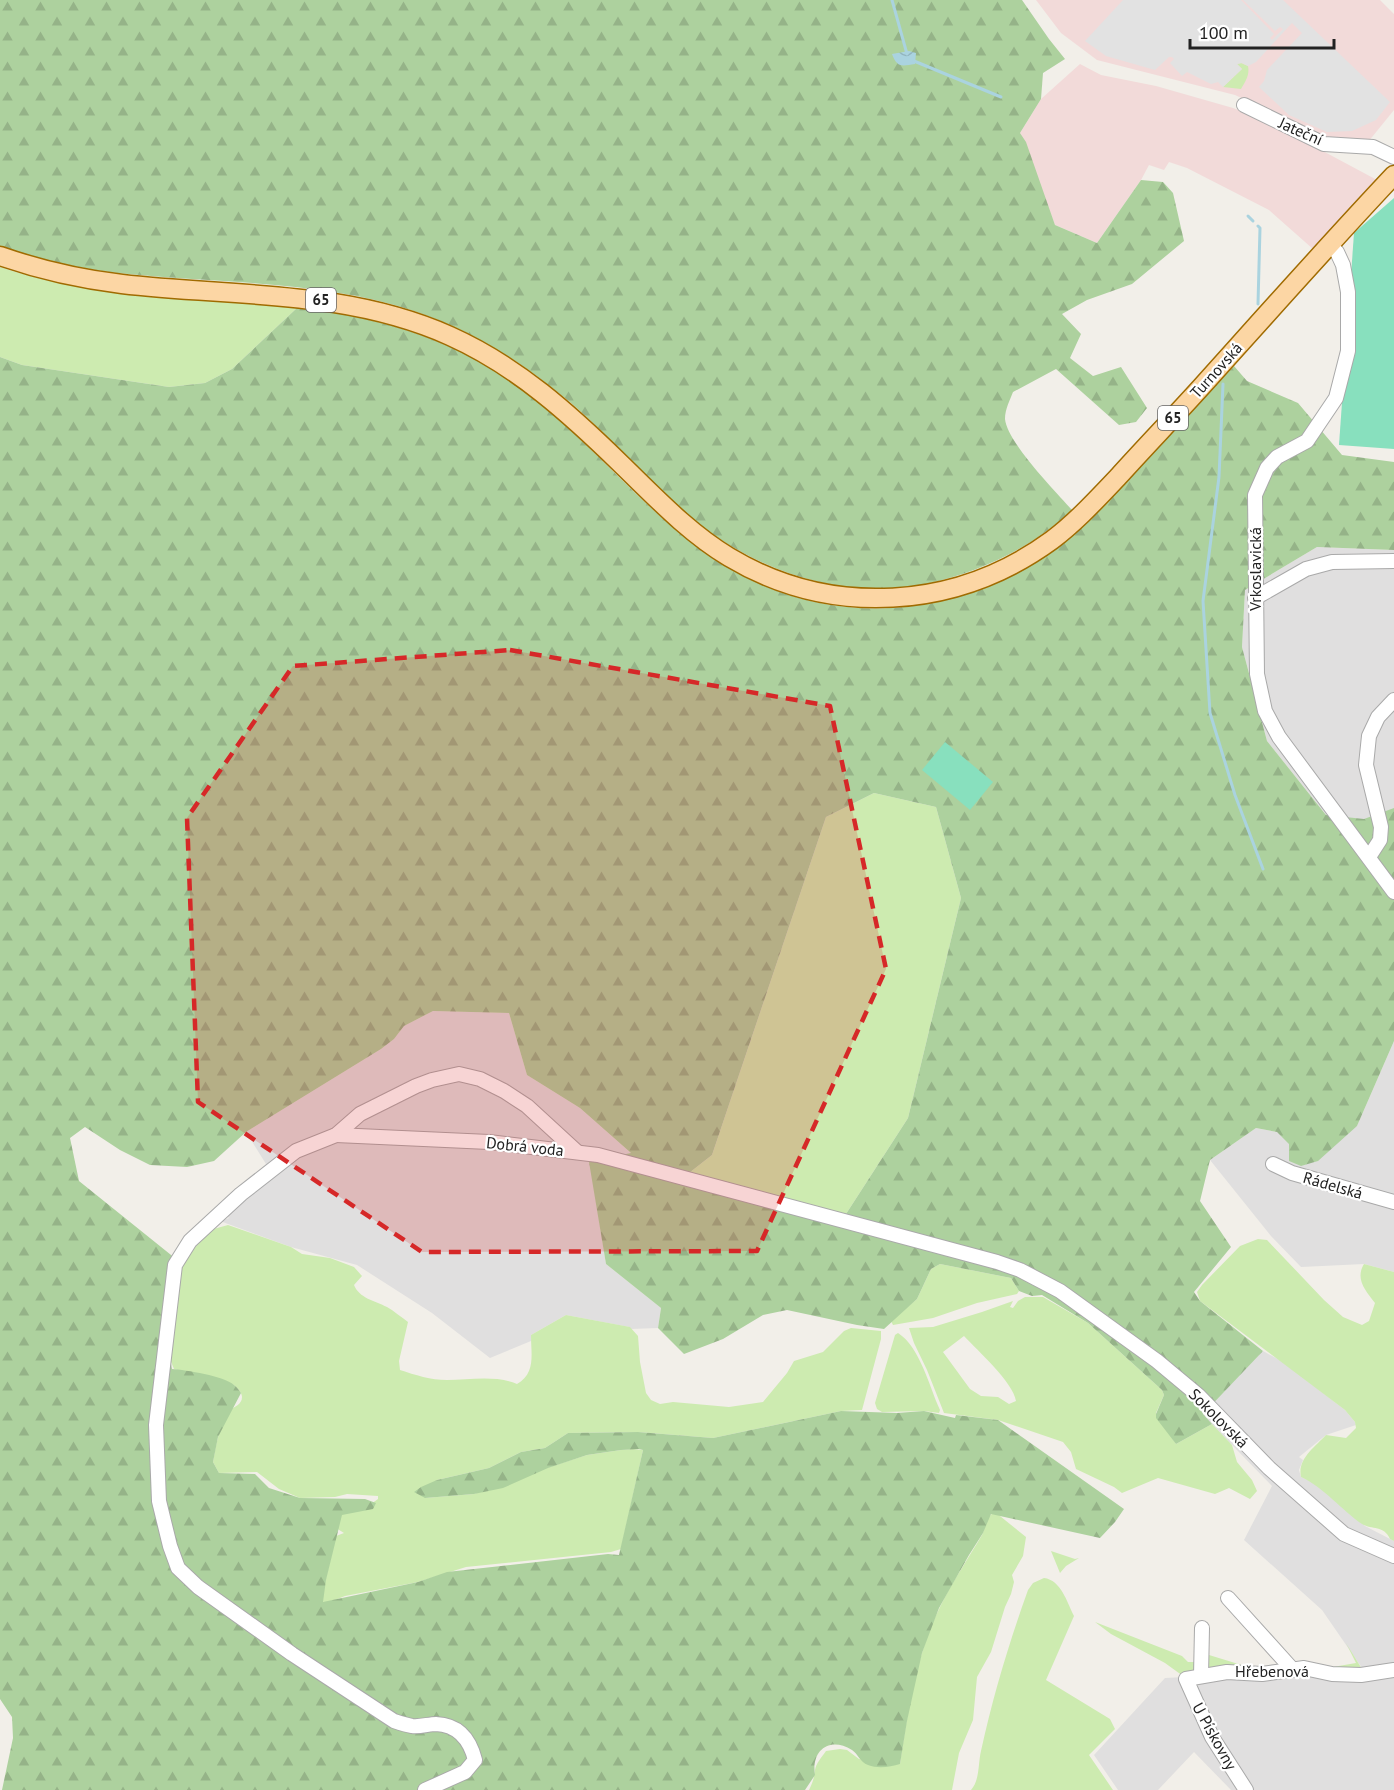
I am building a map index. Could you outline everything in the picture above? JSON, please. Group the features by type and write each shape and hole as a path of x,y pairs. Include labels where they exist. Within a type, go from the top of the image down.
{"main road":[{"name":"Turnovská","path":"0,256 54,273 91,280 299,297 340,303 394,315 434,329 491,357 544,394 581,426 676,518 705,541 750,568 804,589 853,598 905,597 958,586 997,571 1050,541 1087,509 1163,429 1394,175"}],"street":[{"name":"Jateční","path":"1244,105 1324,144 1373,147 1394,157"},
{"name":"Vrkoslavická","path":"1330,244 1343,264 1348,292 1348,351 1336,398 1307,441 1277,457 1267,468 1255,495 1257,674 1264,711 1279,736 1394,892"},
{"path":"1255,598 1306,569 1332,562 1394,561"},
{"path":"1369,857 1380,840 1381,827 1366,765 1370,735 1378,717 1394,700"},
{"name":"Dobrá voda","path":"425,1790 465,1772 475,1760 471,1746 454,1727 438,1724 413,1726 394,1721 292,1654 198,1587 178,1568 159,1501 156,1425 175,1265 190,1241 240,1194 296,1151 336,1135 360,1114 432,1080 459,1074 480,1079 527,1106 576,1151"},
{"name":"Dobrá voda","path":"336,1135 489,1142 576,1151"},
{"name":"Sokolovská","path":"576,1151 997,1262 1042,1281 1060,1291 1157,1361 1199,1396 1269,1468 1344,1534 1394,1556"},
{"name":"Rádelská","path":"1273,1164 1292,1173 1394,1202"},
{"path":"1228,1598 1293,1670"},
{"path":"1202,1628 1202,1676"},
{"name":"Hřebenová","path":"1186,1679 1227,1672 1262,1674 1304,1668 1332,1674 1361,1675 1394,1670"},
{"name":"U Pískovny","path":"1186,1679 1212,1737 1246,1790"}],"highlighted area":[{"path":"510,650 830,706 886,969 757,1251 422,1252 198,1102 187,818 293,666"}],"shaded area":[{"path":"1036,0 1380,0 1394,14 1394,110 1368,142 1328,138 1235,95 1097,60 1061,33"},
{"path":"1123,0 1241,0 1274,34 1270,38 1272,40 1283,29 1280,27 1275,31 1243,0 1283,0 1390,102 1376,120 1352,131 1327,132 1289,115 1259,87 1264,81 1267,70 1302,33 1292,23 1256,62 1248,66 1242,63 1237,64 1242,69 1223,87 1218,82 1211,84 1187,72 1182,76 1170,63 1174,59 1172,57 1169,57 1155,70 1106,56 1085,41"},
{"path":"1080,64 1101,75 1156,86 1233,108 1265,120 1377,180 1313,249 1269,210 1187,168 1169,162 1164,170 1149,165 1097,243 1055,225 1020,133 1041,99"},
{"path":"1317,547 1394,550 1394,900 1267,741 1242,647 1245,590"},
{"path":"433,1011 509,1013 527,1075 580,1108 632,1154 590,1163 606,1264 661,1308 658,1328 631,1329 566,1315 531,1335 531,1341 490,1358 432,1313 357,1265 291,1247 220,1221 229,1218 217,1206 266,1164 246,1132 381,1049 394,1039 404,1026"},
{"path":"1394,1041 1394,1272 1364,1264 1301,1267 1271,1236 1210,1160 1256,1128 1277,1132 1290,1144 1289,1161 1357,1126"},
{"path":"1263,1351 1283,1362 1345,1410 1356,1425 1326,1435 1299,1457 1303,1460 1299,1470 1301,1477 1316,1484 1365,1526 1394,1541 1394,1790 1231,1790 1194,1752 1158,1790 1118,1790 1094,1755 1165,1678 1362,1668 1322,1610 1244,1540 1272,1486 1202,1414"}],"green space":[{"path":"0,0 1022,0 1065,59 1043,73 1041,99 1020,133 1026,142 1055,225 1097,243 1141,180 1163,182 1173,193 1184,241 1132,284 1087,300 1062,314 1081,334 1070,358 1093,376 1121,367 1147,408 1136,422 1119,425 1056,369 1013,392 1005,419 1008,429 1023,453 1072,510 1057,523 1006,556 969,572 930,583 897,588 863,588 830,584 798,576 736,549 708,531 682,510 592,422 542,380 503,353 440,321 417,312 346,294 274,285 95,270 63,264 0,246"},
{"path":"1237,64 1248,66 1248,72 1241,89 1223,87 1242,69"},
{"path":"1394,198 1394,449 1339,445 1354,233"},
{"path":"0,267 36,278 110,291 298,307 232,369 205,383 169,387 22,365 0,357"},
{"path":"298,307 379,322 431,339 481,362 531,396 579,438 672,527 716,560 777,591 820,603 863,608 905,607 946,600 986,587 1025,568 1061,544 1094,516 1234,366 1247,381 1298,403 1342,455 1394,462 1394,550 1317,547 1245,590 1242,647 1267,741 1326,815 1364,819 1394,808 1394,893 1392,899 1394,900 1394,1041 1357,1126 1318,1161 1301,1166 1289,1161 1289,1144 1277,1132 1256,1128 1210,1160 1200,1201 1231,1247 1194,1292 1200,1301 1263,1351 1203,1414 1212,1424 1176,1444 1156,1418 1164,1395 1162,1390 1088,1323 1042,1295 1032,1296 1019,1291 1011,1278 940,1264 931,1269 917,1299 884,1329 787,1310 763,1315 723,1339 684,1354 658,1328 661,1308 606,1264 589,1162 631,1153 580,1108 527,1075 509,1013 433,1011 404,1026 394,1039 381,1049 246,1132 214,1161 187,1167 150,1165 120,1150 85,1127 70,1138 79,1181 181,1263 170,1358 172,1369 214,1376 229,1382 241,1393 218,1437 213,1462 219,1473 255,1474 269,1488 300,1498 365,1499 376,1503 373,1509 342,1515 323,1602 418,1582 447,1572 608,1554 619,1555 643,1450 621,1450 587,1455 548,1468 503,1488 474,1494 425,1498 414,1492 437,1480 489,1468 521,1452 545,1448 568,1433 638,1432 713,1438 841,1411 897,1413 924,1411 955,1418 956,1415 998,1420 1124,1509 1100,1538 991,1514 983,1533 939,1608 922,1653 900,1764 884,1767 868,1765 852,1750 844,1746 829,1745 819,1753 814,1766 815,1775 805,1790 2,1790 13,1738 12,1717 0,1699 0,357 22,365 169,387 205,383 232,369","holes":["874,793 936,807 961,898 908,1118 846,1214 689,1173 712,1155 826,817"]},
{"path":"945,742 993,782 970,810 922,770"},
{"path":"874,793 936,807 961,898 908,1118 846,1214 689,1173 712,1155 826,817"},
{"path":"228,1225 291,1247 302,1254 330,1258 354,1267 362,1276 354,1285 356,1289 368,1299 387,1307 408,1322 399,1361 400,1370 429,1378 491,1379 517,1384 523,1380 530,1369 531,1335 566,1315 630,1327 638,1336 646,1393 651,1400 660,1404 673,1402 729,1407 763,1402 794,1361 823,1352 844,1331 851,1328 881,1331 881,1339 862,1410 841,1411 713,1438 638,1432 568,1433 545,1448 521,1452 489,1468 437,1480 425,1498 474,1494 587,1455 621,1450 643,1450 621,1549 611,1552 466,1567 418,1582 345,1596 325,1604 321,1599 336,1536 344,1533 336,1528 338,1515 371,1504 378,1499 378,1496 347,1494 335,1497 300,1498 279,1489 257,1472 219,1473 213,1462 218,1436 230,1411 241,1402 241,1393 234,1385 174,1369 170,1359 181,1263 210,1230"},
{"path":"1258,1239 1267,1240 1343,1317 1362,1325 1369,1321 1375,1303 1361,1280 1361,1269 1364,1264 1394,1272 1394,1541 1381,1530 1362,1524 1318,1487 1301,1477 1300,1471 1304,1459 1312,1449 1326,1435 1346,1438 1356,1428 1355,1422 1345,1410 1200,1301 1197,1292 1202,1285 1240,1246"},
{"path":"940,1264 1011,1278 1019,1291 1017,1294 977,1303 933,1318 893,1325 891,1321 917,1299 931,1269"},
{"path":"1025,1297 1043,1297 1088,1323 1162,1390 1164,1395 1156,1413 1176,1444 1212,1424 1232,1445 1237,1462 1252,1480 1257,1491 1250,1499 1229,1488 1215,1494 1158,1478 1122,1493 1076,1469 1071,1452 1063,1442 998,1420 944,1413 909,1328 933,1327 1013,1301 1010,1307 1013,1308","holes":["964,1336 1002,1376 1016,1401 1009,1404 998,1397 981,1396 970,1389 943,1352"]},
{"path":"898,1333 906,1339 918,1357 940,1410 939,1413 882,1412 877,1409 875,1403 895,1335"},
{"path":"995,1512 1026,1537 1023,1556 1012,1575 1014,1582 1011,1594 991,1652 977,1677 973,1720 959,1753 952,1790 809,1790 817,1765 826,1751 847,1750 859,1759 900,1764 914,1684 932,1625 982,1535 988,1519"},
{"path":"1051,1551 1075,1559 1079,1558 1060,1573"},
{"path":"1044,1578 1059,1587 1074,1616 1046,1680 1110,1719 1115,1729 1089,1755 1113,1790 971,1790 977,1776 996,1690 1021,1610 1033,1583"},
{"path":"1095,1622 1182,1656 1188,1662 1194,1662 1209,1655 1258,1670 1306,1665 1333,1667 1356,1663 1346,1643 1362,1669 1183,1676 1165,1663 1111,1634"}],"water":[{"path":"909,51 916,53 915,64 900,65 892,54"}],"waterway":[{"path":"892,0 907,54"},
{"path":"914,61 1001,97"},
{"path":"1248,216 1253,221"},
{"path":"1258,226 1260,228 1258,304"},
{"path":"1223,384 1219,477 1203,601 1210,713 1235,795 1263,869"}]}
